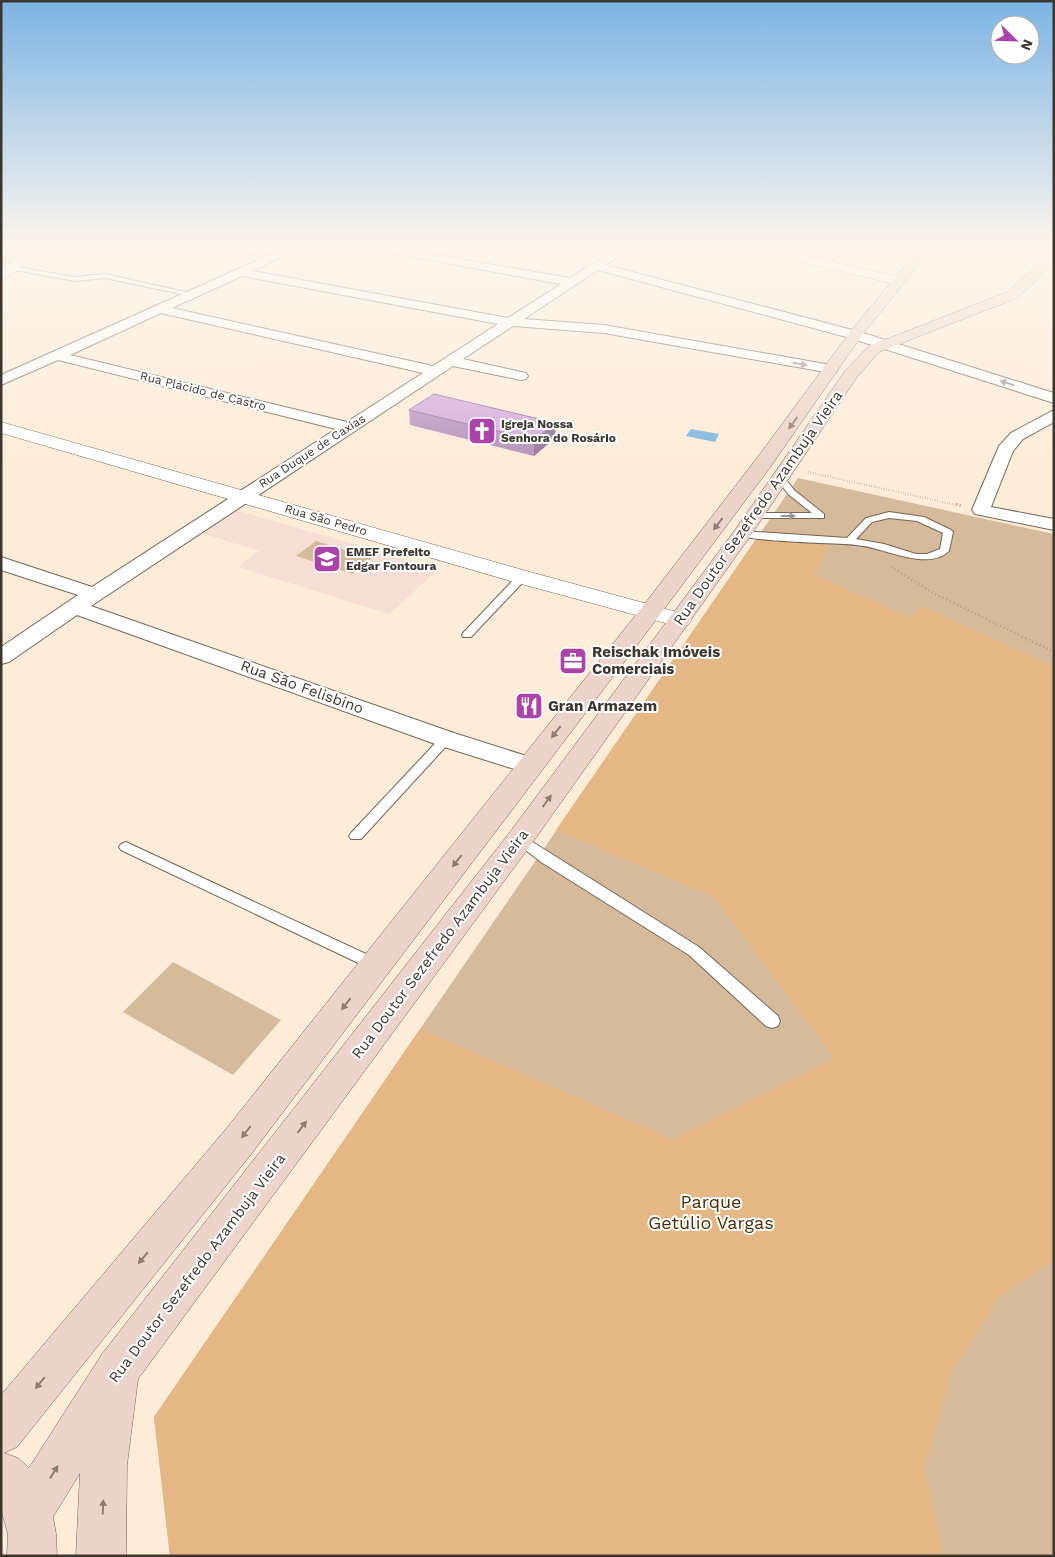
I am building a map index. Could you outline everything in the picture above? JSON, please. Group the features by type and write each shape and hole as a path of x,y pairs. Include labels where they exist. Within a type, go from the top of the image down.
{"main road":[{"path":"841,372 855,335 868,321"},
{"path":"922,321 968,326"},
{"name":"Rua Doutor Sezefredo Azambuja Vieira","path":"30,1534 118,1370 520,839 764,462 841,372 874,349 946,321"},
{"name":"Rua Doutor Sezefredo Azambuja Vieira","path":"1,1431 239,1141 530,766 742,534 785,473 841,372 980,321"},
{"path":"101,1556 104,1465 118,1370"},
{"path":"1,1476 8,1480 20,1495 30,1534"}],"street":[{"path":"1,381 134,321"},
{"path":"216,321 434,371"},
{"path":"502,321 604,329 841,372"},
{"path":"801,321 885,344 1054,398"},
{"name":"Rua Duque de Caxias","path":"1,657 509,322"},
{"name":"Rua Plácido de Castro","path":"57,356 349,427"},
{"path":"451,361 521,376"},
{"path":"1054,415 1018,436 1005,450 980,510 1054,525"},
{"name":"Rua São Pedro","path":"1,428 522,577 666,615"},
{"path":"3,566 94,594"},
{"name":"Rua São Felisbino","path":"75,607 446,739 530,766"}],"lane":[{"path":"754,516 822,516 792,492 785,473"},
{"path":"742,534 850,540 888,547 911,556 929,558 944,551 948,532 934,523 916,517 888,516 869,520 850,540"},
{"path":"467,635 522,577"},
{"path":"356,836 446,739"},
{"path":"520,839 546,858 694,951 772,1022"},
{"path":"126,847 376,966"}],"path":[{"path":"785,473 980,510"},
{"path":"850,540 935,594 1054,652"}],"shaded area":[{"name":"EMEF Prefeito Edgar Fontoura","path":"232,509 439,569 389,614 238,567 259,551 198,532"}],"green space":[{"name":"Parque Getúlio Vargas","path":"798,478 1054,534 1054,1556 170,1556 154,1417"},
{"name":"Parque Getúlio Vargas","path":"761,532 828,546 815,575 911,618 922,606 1054,667 1054,1260 999,1297 952,1372 924,1469 944,1556 170,1556 154,1417 420,1029 672,1139 834,1058 714,897 556,830"},
{"path":"316,541 372,558 353,574 296,556"},
{"path":"173,962 281,1020 233,1075 123,1012"}],"water":[{"path":"691,429 719,434 715,442 686,436"}],"building":[{"path":"434,394 556,423 534,440 409,410"}],"place":[{"name":"Igreja Nossa Senhora do Rosário","path":"482,431"},
{"name":"EMEF Prefeito Edgar Fontoura","path":"327,559"},
{"name":"Reischak Imóveis Comerciais","path":"573,661"},
{"name":"Gran Armazem","path":"529,706"}]}
